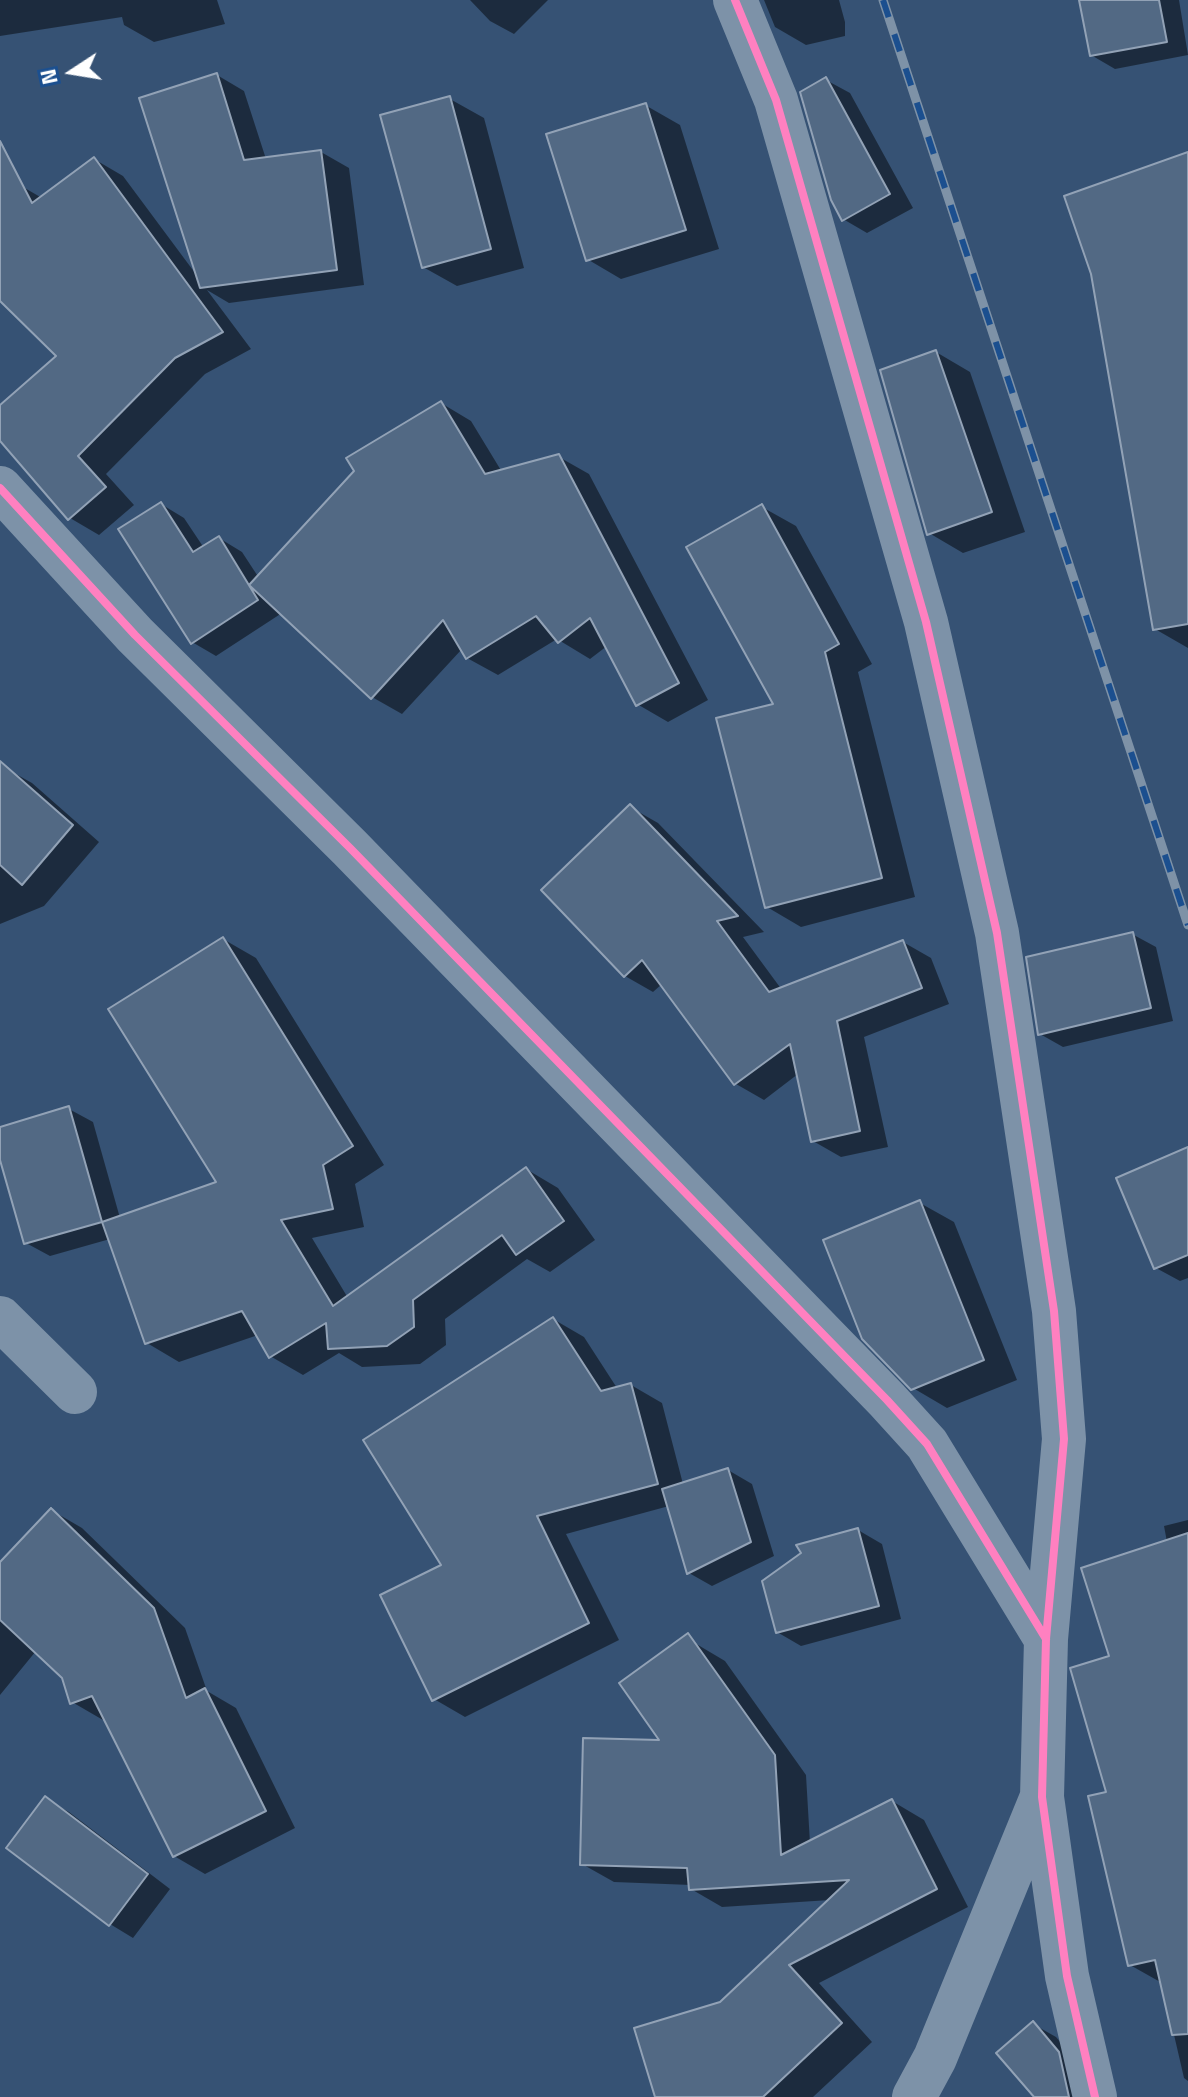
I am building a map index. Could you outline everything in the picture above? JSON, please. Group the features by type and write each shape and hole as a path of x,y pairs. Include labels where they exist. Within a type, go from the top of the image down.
{"street":[{"path":"735,0 776,100 926,622 997,933 1054,1311 1064,1439 1046,1639 1042,1797 1067,1976 1095,2097"},
{"path":"0,488 135,635 361,859 927,1444 1046,1639"},
{"path":"0,1318 75,1392"},
{"path":"914,2097 935,2058 1042,1797"}],"building":[{"path":"1079,0 1159,0 1167,42 1090,56"},
{"path":"217,73 244,160 321,150 337,270 200,288 139,98"},
{"path":"826,77 890,194 842,221 831,200 800,92"},
{"path":"450,96 491,249 422,268 380,115"},
{"path":"646,103 686,230 586,261 546,134"},
{"path":"0,141 32,203 94,157 223,332 175,358 78,456 106,487 68,520 0,441 0,405 56,356 0,301"},
{"path":"1188,152 1188,624 1153,630 1091,274 1064,196"},
{"path":"936,350 992,512 927,535 880,370"},
{"path":"441,401 485,474 559,454 679,683 636,706 590,618 558,643 536,616 466,659 443,620 371,699 249,585 354,471 346,458"},
{"path":"161,502 193,552 219,536 258,600 191,644 118,529"},
{"path":"762,504 839,644 825,652 882,878 765,908 716,718 773,704 686,547"},
{"path":"0,761 73,825 22,885 0,865"},
{"path":"630,804 738,916 717,921 769,992 903,940 922,988 837,1021 860,1131 811,1142 790,1044 734,1085 642,960 624,977 541,890"},
{"path":"1133,932 1151,1008 1038,1035 1026,957"},
{"path":"223,937 353,1146 323,1165 333,1209 281,1220 333,1306 526,1167 564,1221 516,1255 502,1235 413,1300 414,1327 387,1346 328,1349 326,1323 269,1358 242,1311 145,1344 102,1222 216,1182 108,1009"},
{"path":"69,1106 102,1222 24,1244 0,1160 0,1127"},
{"path":"1188,1147 1188,1255 1154,1269 1116,1178"},
{"path":"920,1200 984,1360 911,1390 862,1339 823,1240"},
{"path":"553,1317 601,1391 631,1383 658,1484 537,1516 589,1623 432,1701 380,1595 441,1565 363,1440"},
{"path":"728,1468 751,1542 687,1574 662,1489"},
{"path":"51,1508 154,1608 186,1698 205,1688 266,1811 173,1857 92,1696 70,1704 62,1678 0,1620 0,1562"},
{"path":"858,1528 879,1606 776,1633 762,1581 801,1553 796,1545"},
{"path":"1188,1533 1188,2034 1172,2035 1155,1960 1128,1966 1088,1796 1106,1792 1070,1668 1109,1656 1081,1568"},
{"path":"688,1633 775,1755 781,1855 892,1799 937,1889 789,1965 842,2023 763,2097 655,2097 634,2028 720,2002 849,1880 689,1890 687,1868 580,1865 583,1738 659,1740 619,1683"},
{"path":"45,1796 148,1874 109,1926 6,1848"},
{"path":"1033,2021 1059,2052 1069,2097 1034,2097 996,2053"}],"railway":[{"path":"883,0 1188,925"}],"cycle path":[{"path":"735,0 776,100 926,622 997,933 1054,1311 1064,1439 1046,1639 1042,1797 1067,1976 1095,2097"},
{"path":"0,488 135,635 350,848 927,1444 1046,1639"}]}
